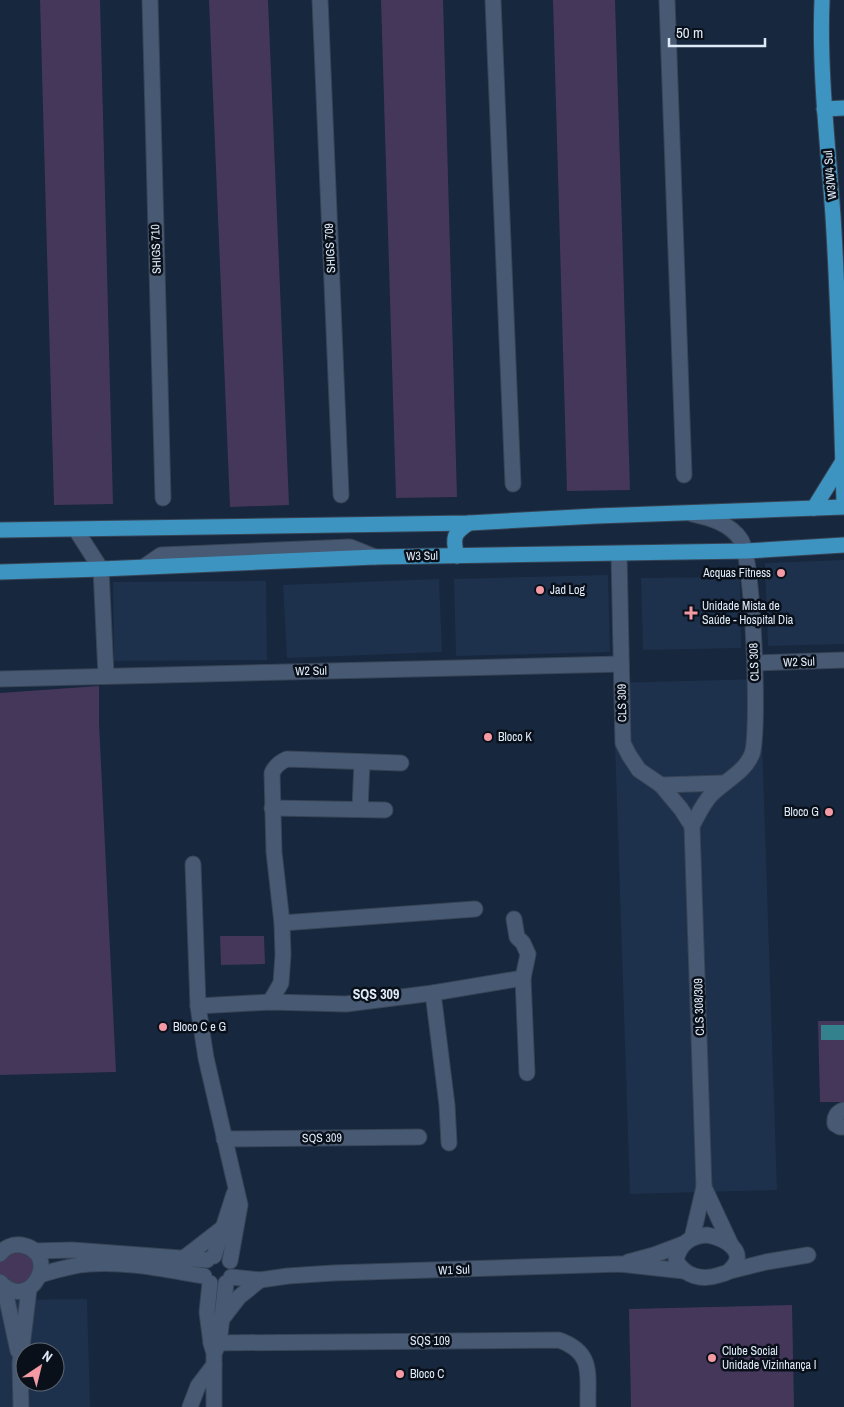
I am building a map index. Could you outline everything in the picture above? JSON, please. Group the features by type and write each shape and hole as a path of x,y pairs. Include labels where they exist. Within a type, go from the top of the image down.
{"main road":[{"name":"W3/W4 Sul","path":"822,0 824,109 838,216 844,501"},
{"path":"824,109 844,108"},
{"path":"814,508 843,461"},
{"path":"0,530 470,523 686,512 844,507"},
{"path":"457,556 454,537 458,531 470,523"},
{"name":"W3 Sul","path":"0,572 375,557 746,551 844,545"}],"street":[{"name":"SHIGS 710","path":"150,0 163,498"},
{"name":"SHIGS 709","path":"320,0 341,495"},
{"path":"494,0 513,484"},
{"path":"667,0 684,475"},
{"name":"CLS 308","path":"686,512 712,519 729,527 742,541 746,551 755,663 756,730 754,749 746,764 710,795 692,826"},
{"path":"76,530 100,569 106,675"},
{"name":"CLS 309","path":"619,554 623,743 639,770 660,785 681,809 692,826"},
{"name":"W2 Sul","path":"755,663 844,660"},
{"name":"W2 Sul","path":"0,679 621,664"},
{"path":"270,1002 281,983 283,955 282,923 274,852 272,773 278,764 287,759 401,763"},
{"path":"360,809 362,762"},
{"path":"660,785 724,783"},
{"path":"272,808 385,810"},
{"name":"CLS 308/309","path":"688,1241 704,1187 692,826"},
{"path":"190,1407 214,1351 222,1319 240,1205 206,1058 198,1006 194,864"},
{"path":"282,923 475,909"},
{"path":"514,920 517,937 523,943 528,954 523,978 527,1073"},
{"path":"198,1006 270,1002 346,1004 433,993 523,978"},
{"path":"433,993 447,1097 448,1143"},
{"path":"844,1110 836,1115 834,1119 835,1124 844,1128"},
{"name":"SQS 309","path":"224,1139 419,1137"},
{"name":"CLS 308/309","path":"704,1187 734,1249"},
{"path":"214,1407 214,1351 207,1312 207,1279 204,1268 211,1258 224,1228 237,1188"},
{"path":"184,1258 224,1228"},
{"path":"766,1262 734,1249 717,1236 707,1235 688,1241 678,1252 676,1260 684,1271 697,1277 708,1277 766,1262 808,1255"},
{"name":"W1 Sul","path":"620,1264 654,1255 688,1241"},
{"path":"0,1254 9,1246 17,1244 34,1250 72,1250 184,1258 222,1256 230,1272"},
{"path":"730,1271 736,1261 734,1249"},
{"path":"2,1284 12,1290 21,1291 36,1283 42,1266 34,1250"},
{"path":"40,1275 88,1264 114,1263 207,1279 218,1285 230,1272"},
{"name":"W1 Sul","path":"230,1272 260,1280 333,1273 620,1264 684,1271"},
{"name":"W1 Sul","path":"230,1272 288,1276"},
{"path":"222,1319 239,1297 260,1280"},
{"path":"2,1284 15,1342"},
{"path":"23,1342 29,1288"},
{"name":"SQS 109","path":"214,1351 559,1340 570,1344 581,1352 587,1363 588,1407"},
{"path":"21,1392 21,1407"}],"shaded area":[{"path":"40,0 100,0 113,504 54,505"},
{"path":"209,0 268,0 289,505 230,507"},
{"path":"381,0 443,0 457,497 396,498"},
{"path":"553,0 615,0 630,490 567,491"},
{"path":"844,560 844,644 768,646 765,563"},
{"path":"608,575 610,652 456,656 454,579"},
{"name":"Unidade Mista de Saúde - Hospital Dia","path":"740,577 741,648 643,650 641,578"},
{"path":"439,579 442,652 287,658 283,585"},
{"path":"266,581 267,660 114,661 113,582"},
{"path":"760,679 777,1190 630,1194 613,683"},
{"path":"99,686 99,723 116,1072 0,1075 0,693"},
{"path":"220,936 264,936 265,964 221,965"},
{"path":"818,1021 844,1021 844,1102 820,1102"},
{"path":"821,1025 844,1025 844,1040 821,1040"},
{"path":"12,1249 30,1253 37,1272 18,1287 0,1276 0,1260"},
{"path":"87,1299 90,1407 0,1407 0,1300"},
{"name":"Clube Social Unidade Vizinhança I","path":"792,1305 794,1407 631,1407 629,1309"}],"place":[{"name":"Acquas Fitness","path":"781,573"},
{"name":"Jad Log","path":"540,590"},
{"name":"Unidade Mista de Saúde - Hospital Dia","path":"691,613"},
{"name":"Bloco K","path":"488,737"},
{"name":"Bloco G","path":"829,812"},
{"name":"Bloco C e G","path":"163,1027"},
{"name":"Clube Social Unidade Vizinhança I","path":"712,1358"},
{"name":"Bloco C","path":"400,1374"}],"district":[{"name":"SQS 309","path":"376,994"}]}
